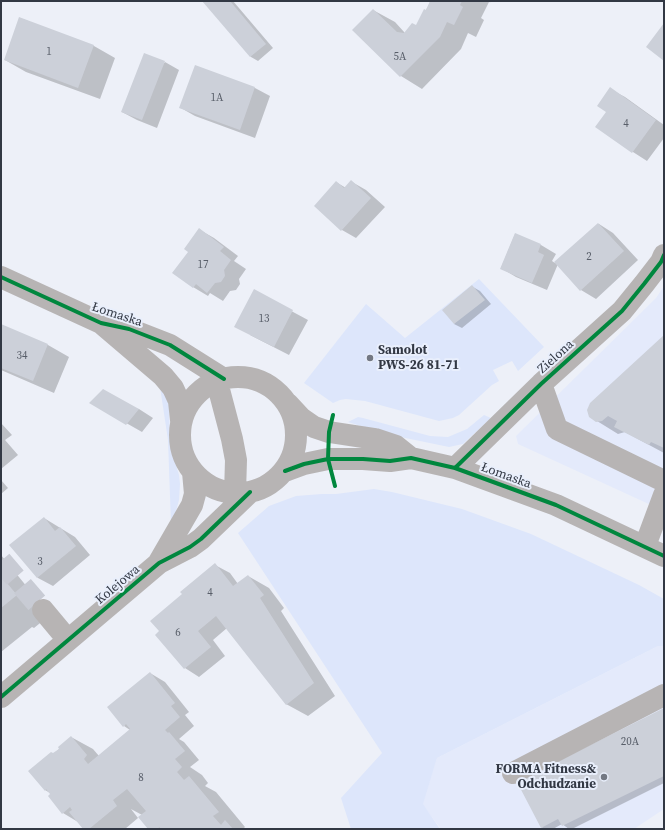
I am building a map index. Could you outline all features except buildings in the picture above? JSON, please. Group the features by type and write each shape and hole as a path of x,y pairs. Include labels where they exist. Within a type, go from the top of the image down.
{"street":[{"name":"Zielona","path":"455,468 541,384 622,311 661,262 664,254"},
{"name":"Łomaska","path":"1,277 101,323 129,329 170,345 220,380"},
{"name":"Łomaska","path":"101,323 163,376 173,388 179,401 181,420 180,438 183,456 193,472 205,483 219,490 242,493 264,487 285,471 304,464 328,460 363,459 390,461 412,458 455,468 556,505 664,556"},
{"name":"Łomaska","path":"181,420 197,393 210,384 220,380 241,377 258,381 273,389 301,418 314,427 329,432 375,439 396,446 412,458"},
{"path":"220,380 242,493"},
{"path":"541,384 557,429 664,481"},
{"name":"Łomaska","path":"285,401 293,417 296,434 292,456 285,471"},
{"name":"Kolejowa","path":"159,563 192,505 195,494 193,472"},
{"name":"Kolejowa","path":"1,697 159,563 190,547 201,539 242,493"},
{"path":"644,546 664,495"},
{"path":"43,610 68,640"},
{"path":"513,773 664,695"}],"shaded area":[{"path":"479,279 544,347 518,371 512,361 493,370 499,381 492,385 459,415 439,421 365,401 346,399 333,403 304,383 366,304 405,338"},
{"path":"664,286 664,511 518,444 516,436 656,298"},
{"path":"160,387 169,405 170,445 179,475 180,484 179,500 171,524 168,440"},
{"path":"484,415 491,418 463,444 449,447 386,434 348,422 358,417 430,436 448,437 467,429"},
{"path":"374,489 462,509 531,534 639,585 664,599 664,646 658,646 437,758 423,804 440,829 351,829 341,798 382,753 238,533 269,506 296,496 336,494"},
{"path":"658,646 664,646 664,809 634,829 441,829 422,804 437,758"}],"tunnel":[{"path":"1,561 43,610"}],"cycle path":[{"path":"455,468 541,384 622,311 661,262 664,255"},
{"path":"1,277 101,323 129,329 170,345 224,379"},
{"path":"333,415 329,432 328,459 335,486"},
{"path":"285,471 304,464 328,459 390,461 411,458 455,468 556,505 664,556"},
{"path":"1,697 159,563 190,547 201,539 250,492"}],"place":[{"name":"Samolot PWS-26 81-71","path":"370,358"},
{"name":"FORMA Fitness& Odchudzanie","path":"604,777"}]}
